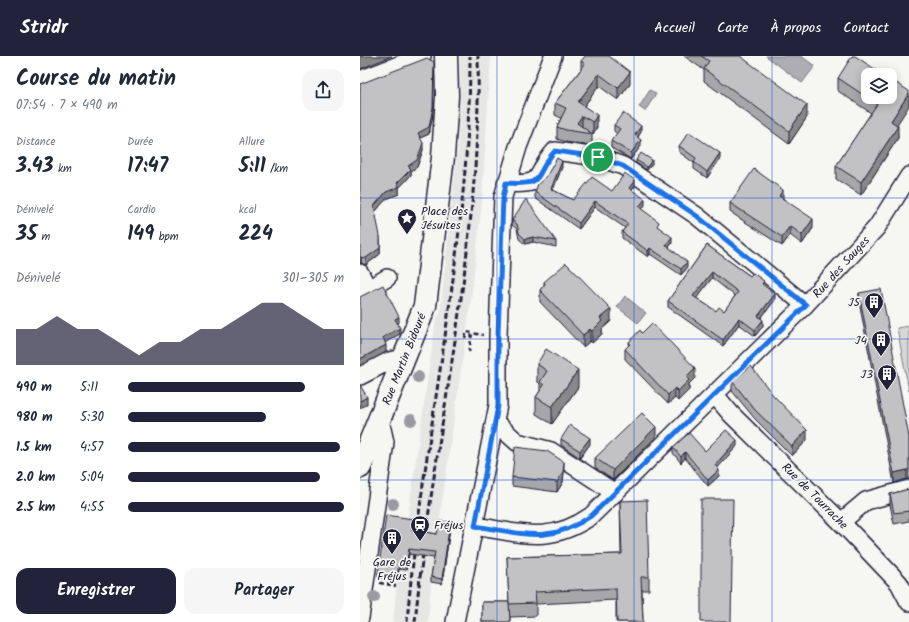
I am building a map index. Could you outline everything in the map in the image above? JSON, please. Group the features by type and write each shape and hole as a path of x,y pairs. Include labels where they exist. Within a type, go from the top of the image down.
{"main road":[{"name":"Rue Martin Bidouré","path":"360,467 425,306 443,157 447,96 446,56"}],"street":[{"path":"360,80 422,56"},
{"path":"455,622 496,423 498,406 500,230 506,183 552,56"},
{"path":"506,183 533,183 547,160 555,151 598,157 623,166 697,216 806,305"},
{"name":"Rue des Sauges","path":"475,526 538,536 559,533 574,528 591,516 806,305 877,227 909,176"},
{"path":"360,273 364,291 387,278"},
{"path":"360,376 388,361 405,358"},
{"name":"Rue de Tourrache","path":"715,395 731,414 841,522 899,583 909,602"},
{"path":"360,618 385,442 380,420"},
{"path":"496,423 517,442 551,451 615,493"},
{"path":"841,522 866,501 909,489"}],"path":[{"path":"465,338 467,332 472,333 469,352"}],"shaded area":[{"path":"460,56 491,56 482,201 471,300 432,573 428,622 393,622 397,582 378,578 407,523 436,319 440,314 458,142"},
{"path":"766,56 801,56 815,66 802,83"},
{"path":"650,90 656,94 645,111 639,107"},
{"path":"625,296 646,313 638,323 617,307"},
{"path":"909,326 909,391 897,328"}],"building":[{"path":"585,56 609,56 630,72 618,88 599,74 578,102 597,115 593,122 582,116 577,123 592,134 557,127 566,108 555,103 585,64 581,61"},
{"path":"701,56 740,56 807,105 789,131 704,69 709,61"},
{"path":"852,56 855,56 873,68 861,68 861,93 838,78"},
{"path":"427,58 434,62 433,107 429,127 418,133 423,143 417,160 408,166 411,169 397,183 399,187 386,192 374,206 380,236 380,248 366,258 360,257 360,84"},
{"path":"897,83 909,91 891,121 898,126 861,182 836,166 877,104 897,104"},
{"path":"623,113 641,126 635,135 641,140 631,153 611,141 620,129 614,125"},
{"path":"689,132 720,153 707,172 694,162 696,158 679,146"},
{"path":"641,153 652,160 647,167 636,160"},
{"path":"557,158 562,161 551,189 573,200 592,177 612,191 625,173 635,180 629,188 645,199 639,207 659,222 657,226 672,237 666,245 687,262 681,269 650,248 648,251 622,232 628,224 595,201 579,223 535,192 538,184 546,177"},
{"path":"754,169 783,190 779,196 813,219 802,235 790,226 782,237 730,203"},
{"path":"526,199 556,241 533,237 525,239 519,233 517,224 512,220"},
{"path":"707,245 750,276 753,273 764,281 762,284 775,294 758,316 763,320 755,330 739,318 723,340 668,301","holes":["712,272 738,292 724,311 719,307 716,311 693,296"]},
{"path":"566,263 611,309 600,318 602,321 592,331 590,329 583,335 540,290 545,284 544,282"},
{"path":"383,285 399,317 395,319 400,328 383,337 386,345 360,359 360,297"},
{"path":"881,289 909,437 909,470 894,473 859,293"},
{"path":"652,323 695,368 686,377 689,380 678,391 675,388 668,395 625,349 640,330 642,333"},
{"path":"546,349 578,370 552,407 536,397 544,385 540,382 547,371 537,364"},
{"path":"751,366 773,395 807,430 792,446 755,410 732,381"},
{"path":"360,385 367,397 360,401"},
{"path":"642,413 656,427 613,470 595,458"},
{"path":"570,425 590,438 580,451 561,439"},
{"path":"726,430 737,440 715,465 719,470 708,480 685,452 681,457 673,447 689,433 705,451"},
{"path":"515,447 547,451 564,462 563,472 557,482 512,477"},
{"path":"909,489 909,511 894,513 890,494"},
{"path":"701,499 733,499 731,622 701,622"},
{"path":"647,500 649,577 641,577 643,622 617,622 616,588 535,592 536,603 509,604 507,557 622,554 620,501"},
{"path":"386,515 413,519 412,530 437,534 439,521 450,522 442,579 431,577 435,552 409,549 406,565 399,564 397,576 378,573"},
{"path":"482,602 509,602 510,622 482,622"}],"railway":[{"path":"407,622 414,551 454,269 462,198 468,127 470,56"},
{"path":"415,622 423,551 455,340 473,198 477,127 478,56"}],"place":[{"name":"Place des Jésuites","path":"407,235"},
{"name":"J5","path":"874,319"},
{"name":"J4","path":"881,357"},
{"name":"J3","path":"887,391"},
{"name":"Fréjus","path":"420,542"},
{"name":"Gare de Fréjus","path":"392,555"}],"route":[{"path":"555,151 598,157 623,166 697,216 806,305 615,493 591,516 574,528 559,533 538,536 475,526 498,406 500,230 506,183 533,183 547,160 555,151"}]}
